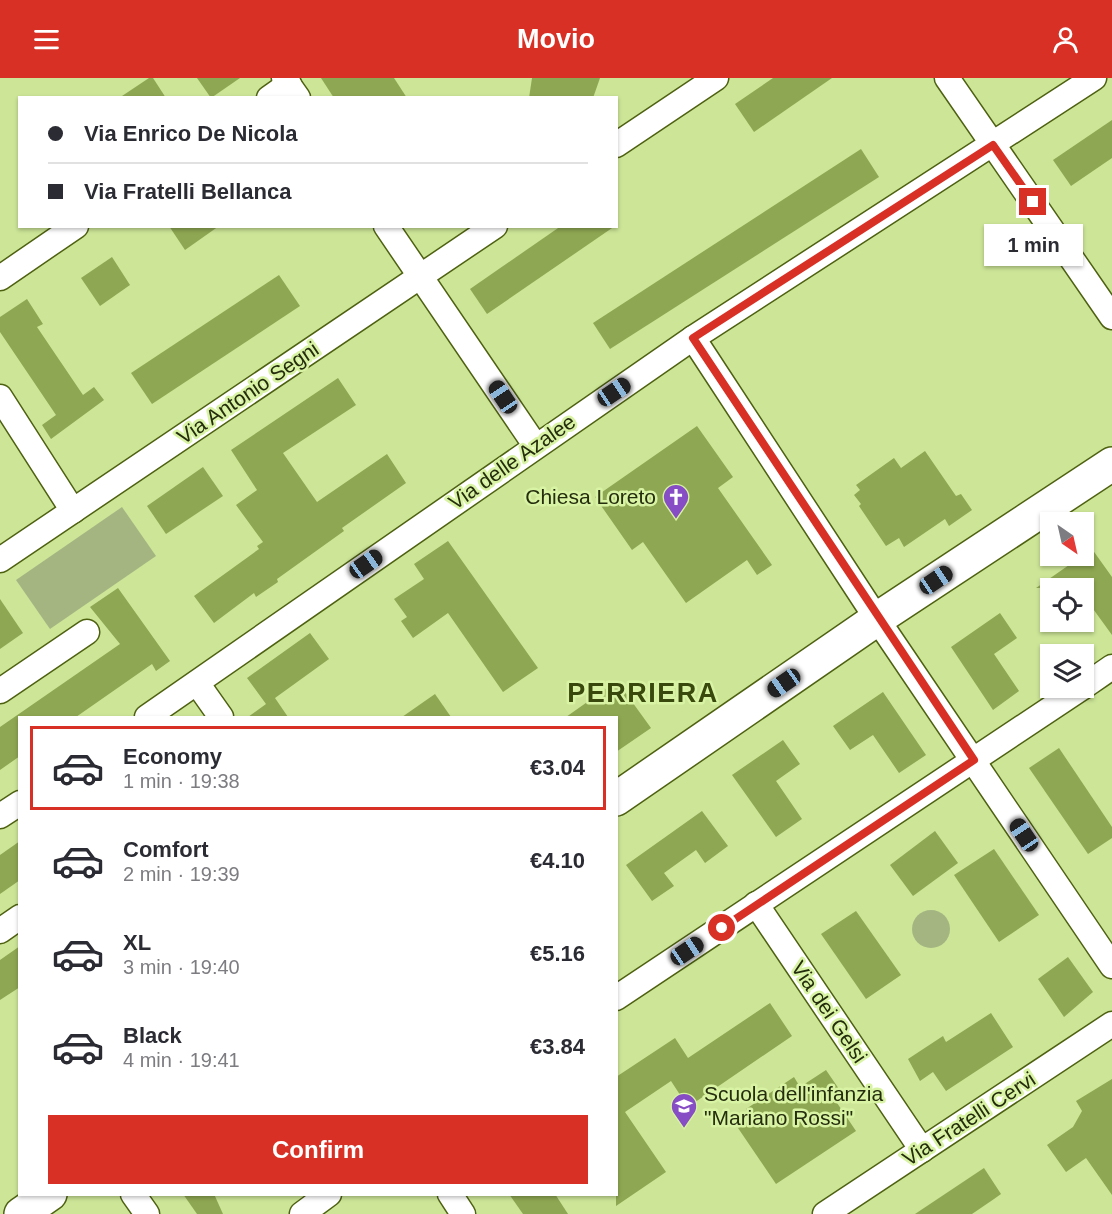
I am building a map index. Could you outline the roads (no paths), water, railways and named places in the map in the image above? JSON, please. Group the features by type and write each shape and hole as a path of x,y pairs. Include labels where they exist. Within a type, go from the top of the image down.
{"street":[{"path":"618,144 716,78"},
{"path":"947,78 1112,317"},
{"name":"Via delle Azalee","path":"148,716 693,338 1094,78"},
{"path":"0,278 73,228"},
{"path":"387,228 536,445"},
{"name":"Via Antonio Segni","path":"0,560 492,228"},
{"path":"693,338 878,619 1112,966"},
{"path":"0,397 73,511"},
{"path":"618,798 878,619 1112,464"},
{"path":"0,691 87,632"},
{"path":"1094,679 1112,667"},
{"path":"196,683 220,716"},
{"path":"618,997 1067,698"},
{"path":"0,816 18,804"},
{"name":"Via dei Gelsi","path":"756,904 922,1150"},
{"path":"0,931 18,918"},
{"name":"Via Fratelli Cervi","path":"825,1214 1112,1024"},
{"path":"21,1214 47,1196"},
{"path":"134,1196 147,1214"},
{"path":"302,1214 326,1196"},
{"path":"451,1196 463,1214"}],"place":[{"name":"Chiesa Loreto","path":"676,520"},
{"name":"Scuola dell'infanzia \"Mariano Rossi\"","path":"684,1129"}],"district":[{"name":"PERRIERA","path":"643,693"}]}
